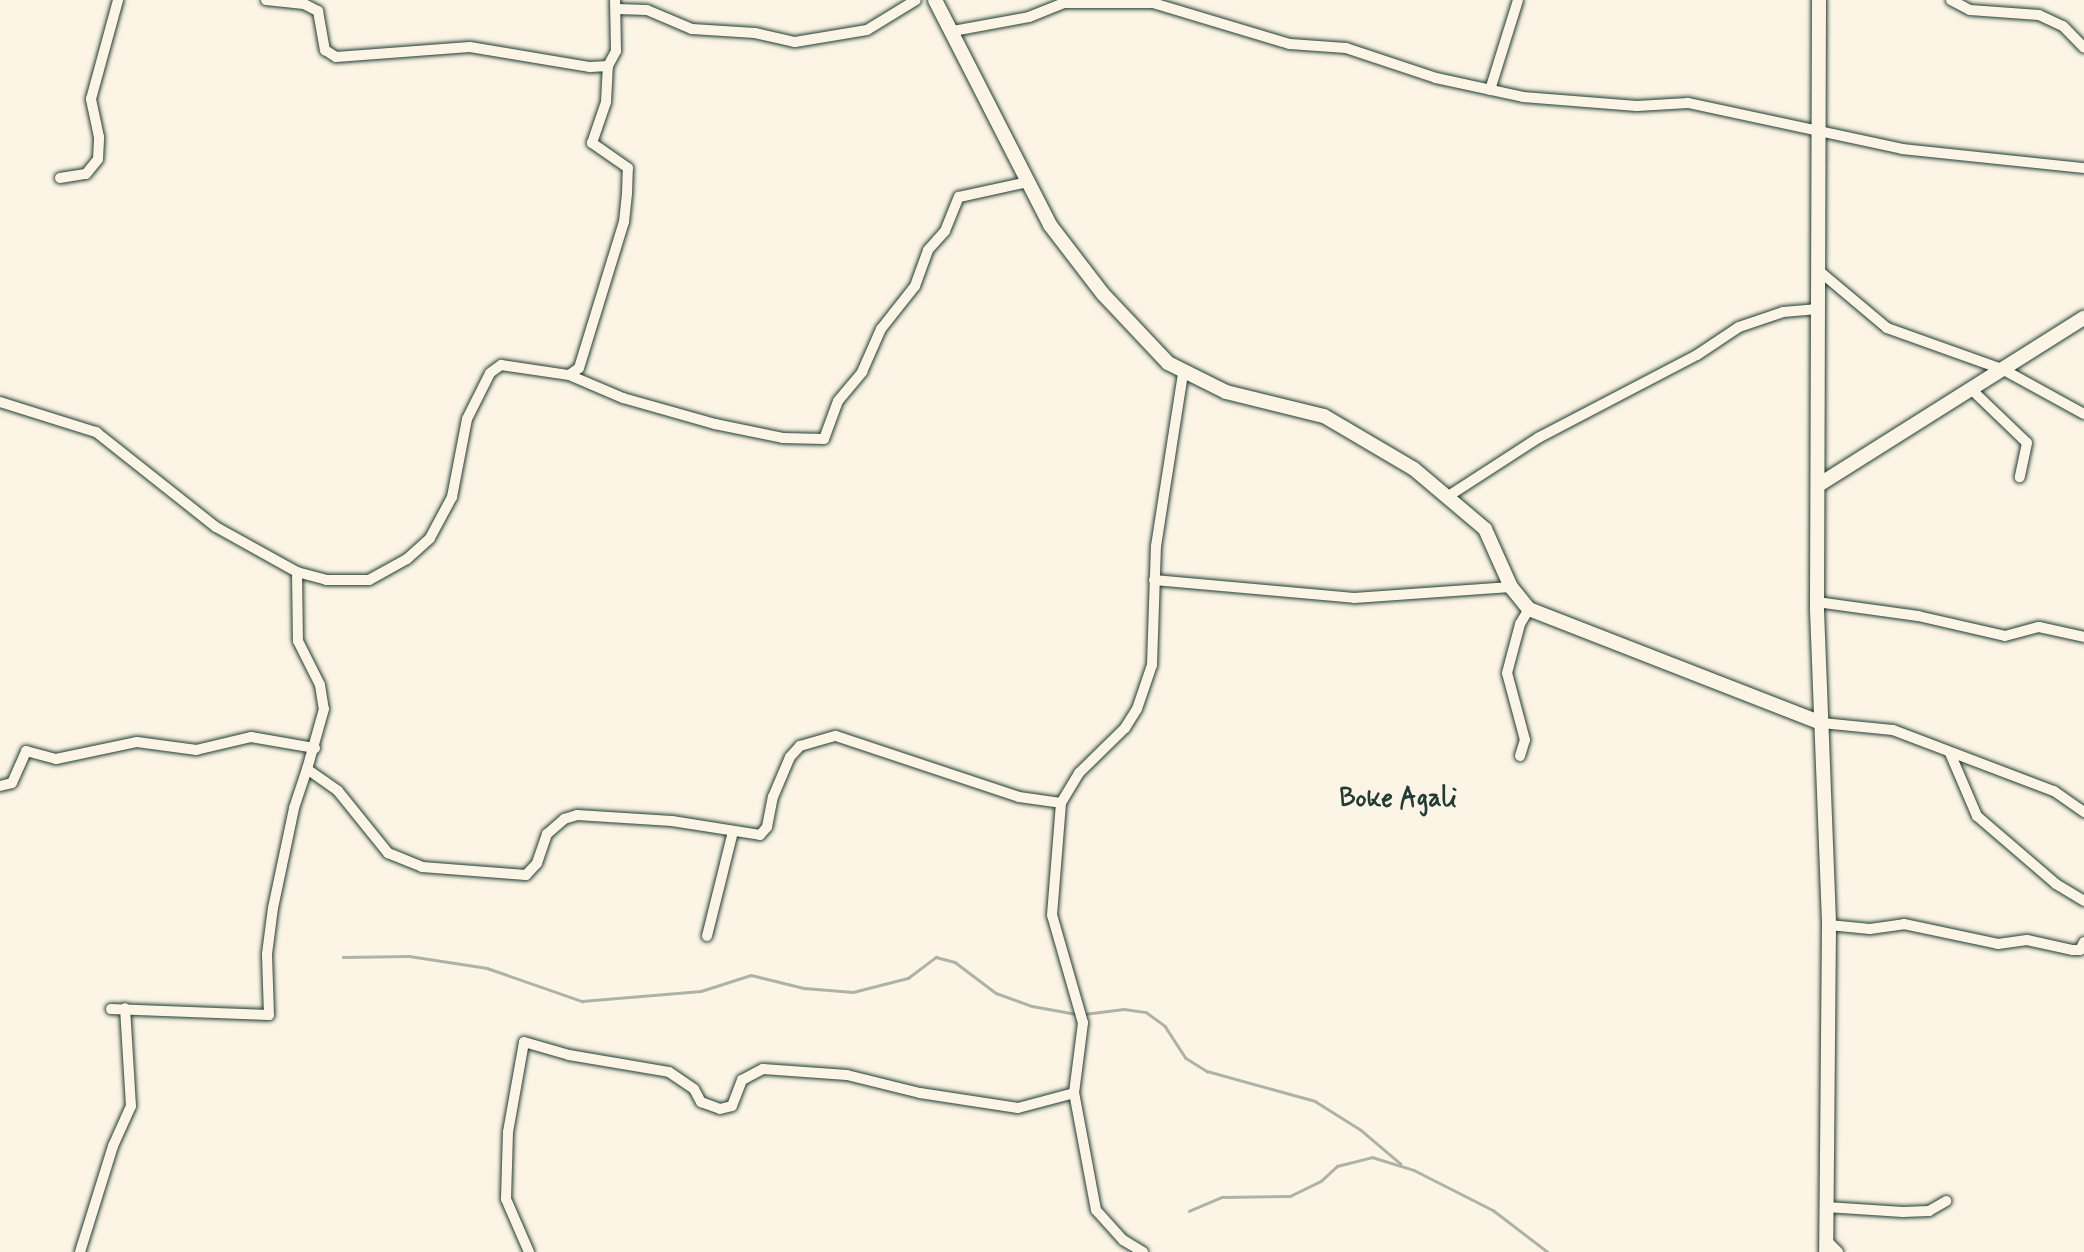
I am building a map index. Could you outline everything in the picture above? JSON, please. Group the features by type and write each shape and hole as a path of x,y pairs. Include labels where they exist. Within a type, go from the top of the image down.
{"street":[{"path":"60,178 86,174 98,159 99,138 91,99 118,0"},
{"path":"266,0 304,4 318,11 325,50 336,57 470,47 570,64 608,65"},
{"path":"569,375 579,368 589,343 624,222 628,168 592,144 606,102 608,65 616,51 616,4 648,10 692,29 755,33 795,42 867,30 916,0"},
{"path":"935,0 1050,225 1103,294 1156,353 1183,374 1226,392 1324,416 1450,495 1485,529 1511,587 1530,608 1822,723 1893,730 2054,791 2084,812"},
{"path":"1490,90 1518,0"},
{"path":"1819,0 1820,484 1817,602 1829,925 1826,1246 1838,1252"},
{"path":"1951,0 1970,10 2039,15 2063,26 2084,48"},
{"path":"953,31 1029,17 1064,3 1153,3 1290,44 1346,48 1436,78 1523,97 1637,106 1688,103 1819,133 1967,158 2007,157 2084,168"},
{"path":"0,402 96,432 216,527 297,572 326,580 369,580 407,559 430,538 452,496 461,439 490,373 501,365 517,365 569,375 623,398 715,424 783,438 824,439 838,401 862,372 881,328 915,286 928,250 945,231 959,197 1028,182"},
{"path":"1818,270 1861,310 1887,328 2004,370 2084,414"},
{"path":"1450,495 1538,438 1697,355 1739,327 1783,312 1818,309"},
{"path":"1820,484 2084,318"},
{"path":"1143,1252 1124,1241 1096,1210 1074,1093 1083,1023 1052,915 1061,803 1079,773 1116,739 1137,709 1156,645 1154,580 1171,432 1183,374"},
{"path":"1972,390 2027,443 2020,477"},
{"path":"111,1009 269,1015 267,954 273,908 294,808 323,723 323,695 298,641 297,572"},
{"path":"1154,580 1354,598 1511,587"},
{"path":"1817,602 1918,616 2005,636 2039,627 2084,637"},
{"path":"1520,757 1525,740 1507,673 1520,624 1530,608"},
{"path":"307,769 338,791 388,853 442,871 526,875 537,863 547,834 564,819 577,815 672,821 760,835 767,827 773,797 790,757 800,746 836,736 1019,797 1061,803"},
{"path":"0,786 12,783 26,751 56,759 137,742 196,750 251,737 315,748"},
{"path":"1950,753 1977,816 2056,884 2084,901"},
{"path":"707,936 733,832"},
{"path":"1829,925 1870,929 1904,924 1998,944 2027,940 2073,950 2080,950 2084,942"},
{"path":"80,1252 113,1146 131,1106 125,1008"},
{"path":"528,1252 506,1199 509,1132 524,1042 569,1055 669,1072 694,1089 701,1102 720,1109 732,1106 741,1080 763,1069 847,1075 919,1093 1018,1108 1074,1093"},
{"path":"1826,1207 1903,1212 1929,1210 1946,1200"}],"waterway":[{"path":"343,957 409,956 487,968 582,1001 701,991 751,975 804,988 853,992 908,978 936,957 955,962 996,993 1032,1006 1077,1014"},
{"path":"1084,1014 1124,1009 1146,1012 1165,1026 1186,1058 1207,1071 1315,1101 1361,1130 1401,1164"},
{"path":"1189,1211 1222,1197 1290,1196 1321,1181 1337,1166 1372,1157 1414,1170 1493,1210 1548,1252"}],"district":[{"name":"Boke Agali","path":"1398,800"}]}
